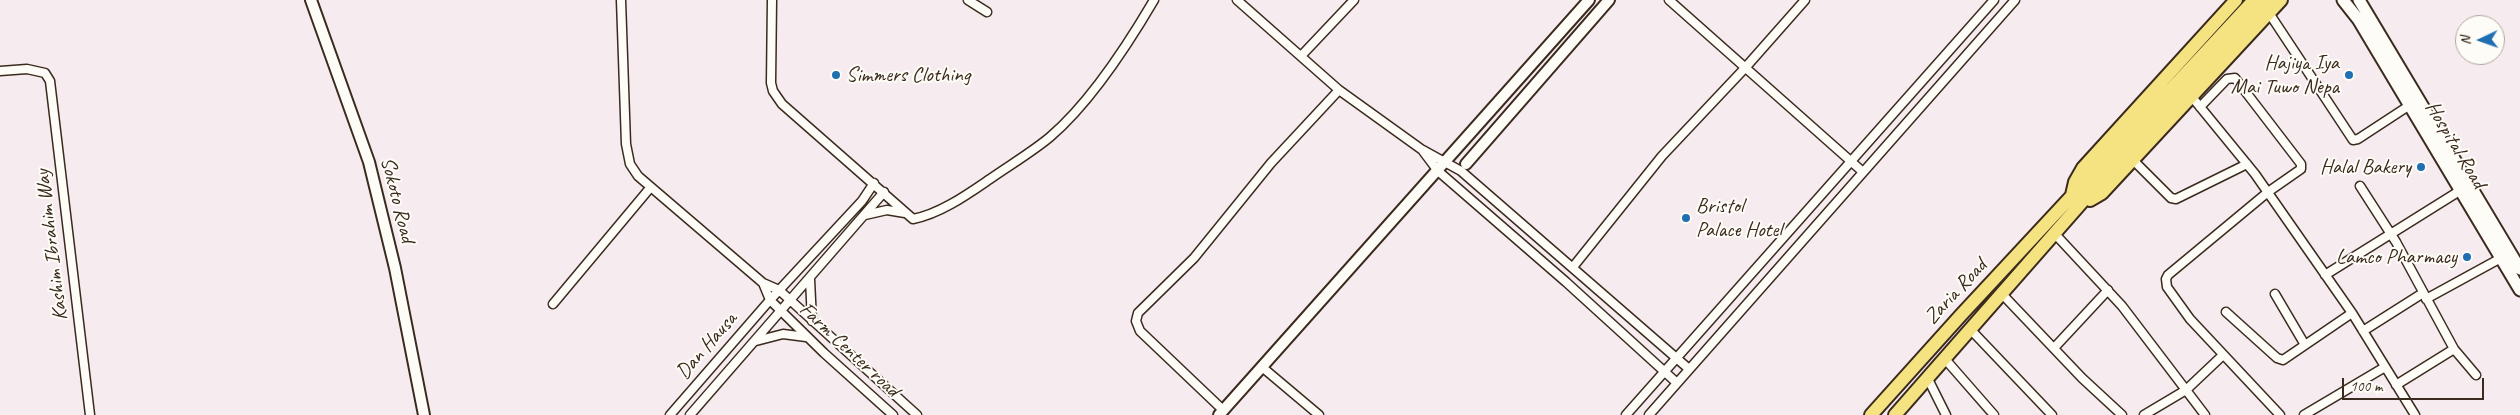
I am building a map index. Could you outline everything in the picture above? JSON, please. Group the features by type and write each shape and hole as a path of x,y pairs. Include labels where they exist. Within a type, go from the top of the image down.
{"highway":[{"name":"Zaria Road","path":"1895,415 2055,234 2075,202 2075,182 2083,168 2236,0"},
{"name":"Zaria Road","path":"1872,415 1961,315 2075,202 2264,4 2281,0"},
{"name":"Zaria Road","path":"2075,202 2102,193 2133,160 2196,102 2264,4"}],"main road":[{"path":"2343,0 2362,18"},
{"path":"2359,0 2362,18"},
{"name":"Hospital Road","path":"2362,18 2460,190 2482,216 2501,258 2520,290"},
{"name":"Hospital Road","path":"2362,18 2482,216 2520,269"}],"street":[{"name":"Sokoto Road","path":"311,0 369,162 395,268 424,415"},
{"path":"621,0 626,144 630,164 650,188 762,283 779,290 791,300 917,415"},
{"path":"772,0 770,67 773,92 782,104 913,219 924,217 974,190 1050,137 1078,108 1140,25 1154,0"},
{"path":"968,0 986,12"},
{"path":"1237,0 1340,90 1421,149 1461,170 1689,369"},
{"path":"1301,56 1354,0"},
{"path":"1340,90 1271,163 1194,258 1138,313 1136,322 1140,331 1221,413 1589,0"},
{"path":"1466,164 1609,0"},
{"path":"1669,0 1863,172"},
{"path":"1573,267 1662,156 1746,68 1805,0"},
{"path":"1626,415 1994,0"},
{"path":"1649,415 2015,0"},
{"path":"2264,4 2353,140 2358,139 2410,105"},
{"name":"Kashim Ibrahim Way","path":"0,71 27,69 45,73 52,91 90,415"},
{"path":"2280,415 2190,319 2167,287 2166,279 2168,274 2268,192 2301,169 2301,164 2235,78 2227,79 2196,102 2268,192 2352,314 2415,415"},
{"path":"1421,149 1438,171 1677,383"},
{"path":"2133,160 2164,191 2176,199 2246,164"},
{"name":"Dan Hausa","path":"670,415 770,300 862,200 874,183"},
{"path":"2360,186 2391,234 2454,349 2476,376"},
{"path":"553,304 650,188"},
{"path":"2325,275 2460,190"},
{"name":"Dan Hausa","path":"690,415 884,192"},
{"path":"865,216 887,210 905,213"},
{"path":"2055,234 2108,290 2205,415"},
{"path":"2363,331 2425,296 2501,258"},
{"path":"810,279 812,321"},
{"path":"762,283 770,300"},
{"path":"2054,348 2108,290"},
{"path":"2002,294 2122,415"},
{"path":"2275,294 2305,345"},
{"name":"Farm Center road","path":"770,300 807,337 893,415"},
{"path":"2226,312 2278,358 2283,360 2352,314"},
{"path":"1971,330 2052,415"},
{"path":"754,342 783,334 807,337"},
{"path":"2396,385 2454,349"},
{"path":"2144,415 2186,390 2223,355"},
{"path":"1945,359 1994,415"},
{"path":"1262,367 1319,415"},
{"path":"2304,415 2385,367"},
{"path":"1928,379 1946,415"}],"place":[{"name":"Simmers Clothing","path":"836,75"},
{"name":"Hajiya Iya Mai Tuwo Nepa","path":"2349,75"},
{"name":"Halal Bakery","path":"2421,167"},
{"name":"Bristol Palace Hotel","path":"1686,218"},
{"name":"Lamco Pharmacy","path":"2467,257"}]}
